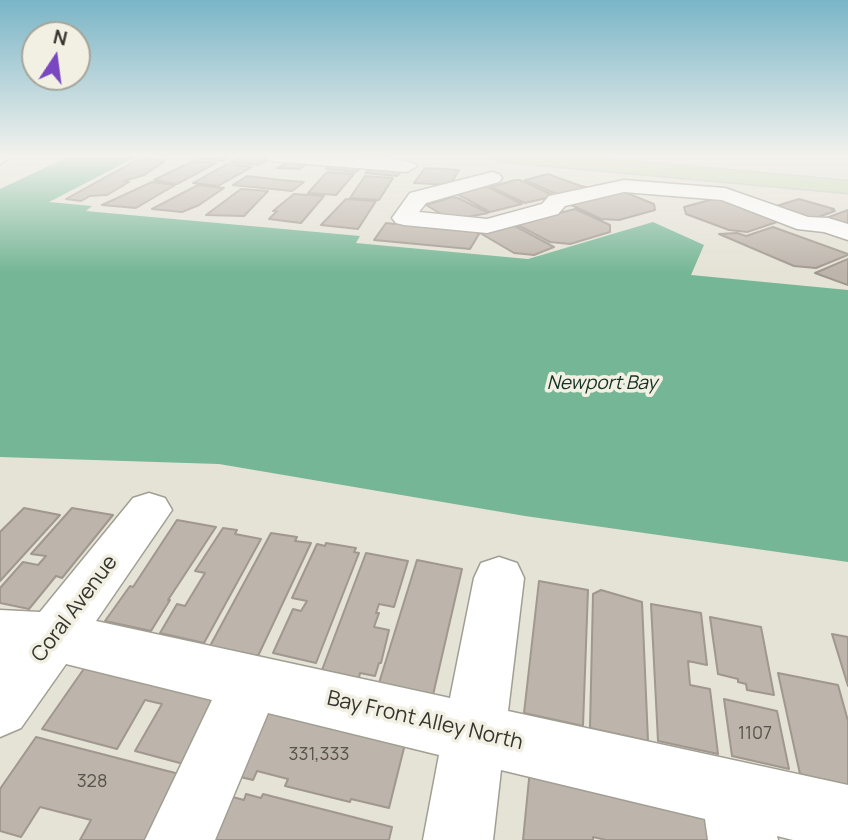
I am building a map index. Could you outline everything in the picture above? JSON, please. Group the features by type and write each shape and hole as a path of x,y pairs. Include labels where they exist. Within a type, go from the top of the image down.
{"street":[{"path":"427,194 418,198 404,218 487,226 551,209 557,201 587,194"},
{"path":"726,194 805,224 828,225 848,233"},
{"name":"Coral Avenue","path":"0,707 27,636 149,510"},
{"path":"458,840 499,578"},
{"name":"Bay Front Alley North","path":"27,636 252,681 475,733 739,817 848,819"},
{"path":"180,840 252,681"}],"water":[{"name":"Newport Bay","path":"0,194 64,194 49,202 92,206 86,211 360,236 356,243 528,259 653,222 704,245 691,275 848,290 848,562 525,516 219,464 0,457"}],"building":[{"path":"75,194 108,194 90,196 81,201 66,199"},
{"path":"125,194 159,194 136,208 102,205"},
{"path":"180,194 215,194 182,212 152,209"},
{"path":"234,194 265,194 244,216 206,215"},
{"path":"294,194 324,196 301,223 269,219 277,211 273,211"},
{"path":"353,194 383,194 379,200 350,198"},
{"path":"457,194 502,194 522,204 490,212"},
{"path":"506,194 555,196 525,203"},
{"path":"602,194 630,194 654,204 655,210 619,220 601,219 567,203"},
{"path":"453,197 488,213 451,220 426,205"},
{"path":"717,198 780,221 747,232 729,230 686,214 684,207"},
{"path":"346,199 376,201 358,229 321,225"},
{"path":"799,199 835,211 807,221 770,208"},
{"path":"575,209 610,225 610,232 570,244 550,242 516,224"},
{"path":"848,210 848,229 821,220"},
{"path":"396,222 479,234 470,249 374,240 386,223"},
{"path":"513,225 554,247 534,255 514,253 480,233"},
{"path":"773,227 848,255 816,268 794,266 719,234 737,233 746,236"},
{"path":"848,259 848,285 815,273"},
{"path":"24,508 60,515 0,581 0,532"},
{"path":"72,508 113,515 62,578 56,576 29,609 0,603 0,588 23,562 38,565 46,556 31,554"},
{"path":"177,520 216,527 151,631 105,621 130,586 133,587"},
{"path":"223,528 237,530 235,534 261,539 204,643 160,633 177,604 185,606 205,573 195,571"},
{"path":"271,533 297,537 295,541 311,543 258,656 210,646"},
{"path":"326,543 356,548 354,552 359,553 316,663 273,653 293,609 301,611 307,601 292,598 317,544 325,546"},
{"path":"366,553 408,561 394,607 379,604 376,613 379,613 374,627 389,630 381,663 375,676 360,673 359,678 322,670"},
{"path":"417,560 462,569 433,695 379,683"},
{"path":"539,581 588,590 583,726 524,713"},
{"path":"601,590 642,602 648,741 590,728 593,594"},
{"path":"651,604 701,613 707,665 688,661 690,685 710,689 718,754 658,741"},
{"path":"710,617 761,627 774,695 747,690 746,684 738,682 738,679 718,674"},
{"path":"832,634 848,637 848,686"},
{"path":"90,660 227,692 191,766 135,751 162,704 145,700 117,749 42,729"},
{"path":"778,673 838,685 848,721 848,785 800,774"},
{"path":"262,696 406,740 389,808 351,799 350,802 285,786 288,779 257,771 253,780 228,774"},
{"path":"724,699 777,711 789,769 732,756"},
{"path":"36,737 183,775 151,840 80,840 91,820 40,807 21,837 0,831 0,789"},
{"path":"531,759 713,803 717,840 606,840 593,837 593,840 523,840"},
{"path":"214,792 244,800 246,794 261,798 263,794 392,827 389,840 192,840"}]}
